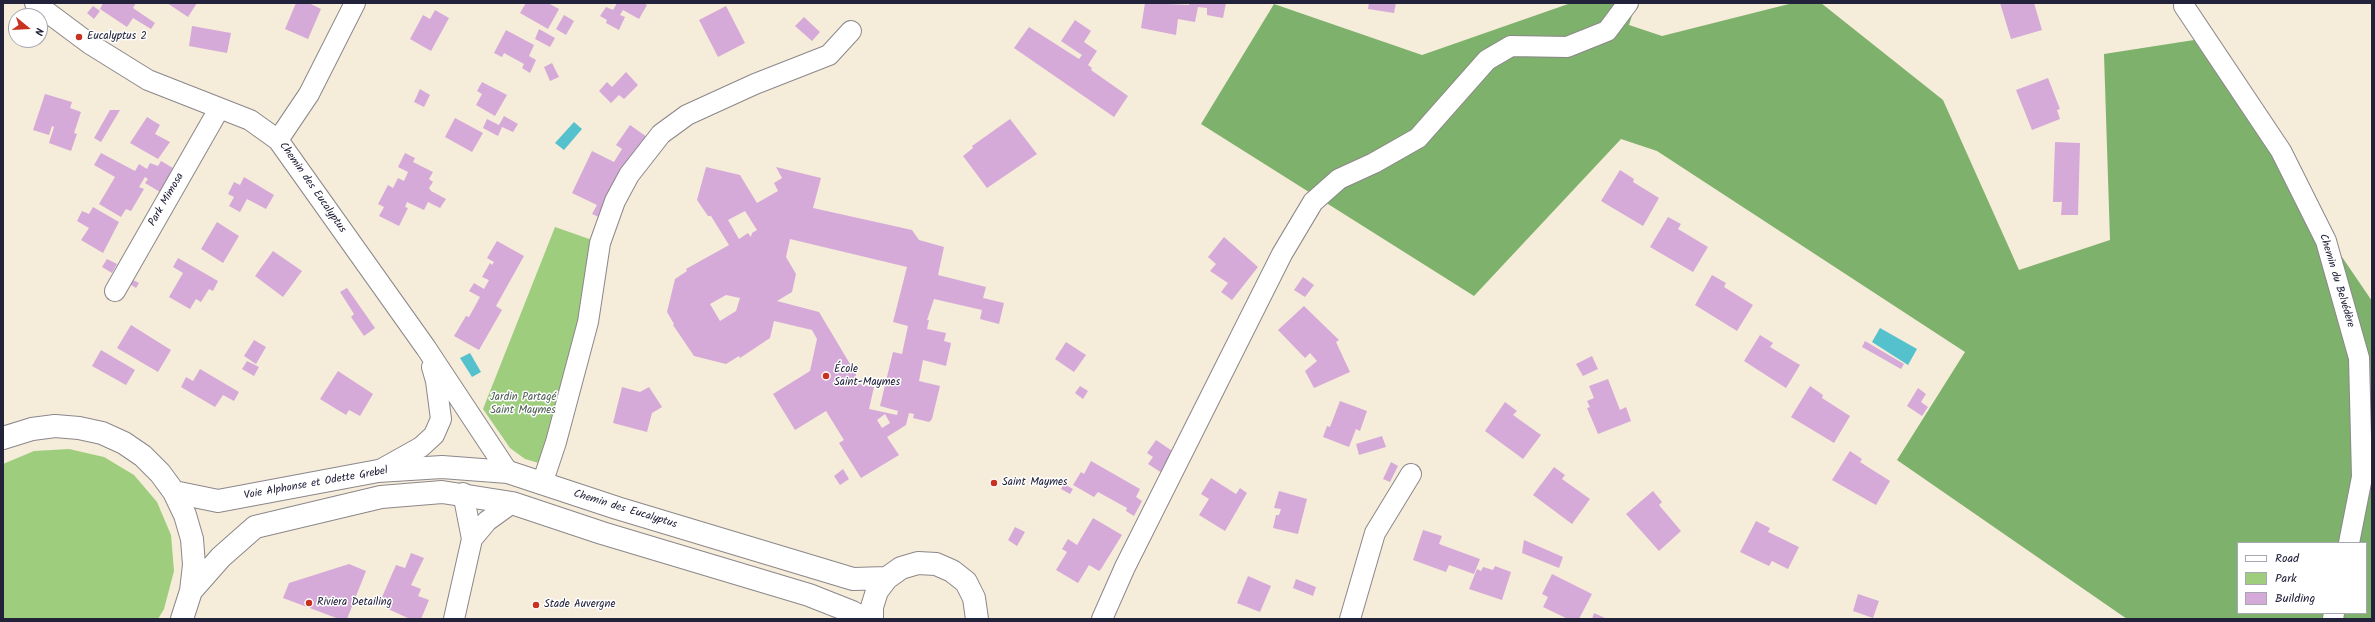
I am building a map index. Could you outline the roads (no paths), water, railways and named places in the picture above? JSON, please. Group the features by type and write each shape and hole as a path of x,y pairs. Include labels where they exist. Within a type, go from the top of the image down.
{"main road":[{"path":"3,438 32,429 55,426 79,428 102,433 124,443 143,456 160,473 174,492 186,515 192,540 194,565 191,591 182,619"},
{"name":"Voie Alphonse et Odette Grebel","path":"174,492 218,501 378,471 442,467 508,472"},
{"name":"Chemin des Eucalyptus","path":"508,472 542,484 852,579 887,578"},
{"path":"191,591 221,557 255,527 381,497 442,492 463,494 512,503 602,533 809,595 852,612 865,619"},
{"path":"872,619 872,607 877,591 887,578 901,568 918,563 936,564 952,571 968,588 974,598 979,618"}],"street":[{"name":"Chemin des Eucalyptus","path":"35,3 90,44 148,80 250,120 278,140 426,348 508,472"},
{"path":"278,140 309,94 355,3"},
{"path":"1102,619 1125,567 1278,262 1313,202 1339,179 1374,163 1418,138 1487,60 1511,46 1567,47 1607,31 1628,3"},
{"name":"Chemin du Belvédère","path":"2184,6 2281,151 2326,241 2359,358 2362,477 2349,542"},
{"path":"542,484 556,442 588,322 600,243 615,201 629,175 661,134 687,115 755,84 829,55 851,31"},
{"name":"Park Mimosa","path":"115,291 219,109"},
{"name":"Chemin des Eucalyptus","path":"378,471 421,447 434,435 441,419 436,381 426,348"},
{"path":"1350,619 1375,533 1411,474"},
{"path":"454,619 472,539 463,494"},
{"path":"472,539 487,521 512,503"}],"water":[{"path":"574,122 582,129 564,150 555,143"},
{"path":"1880,328 1917,349 1908,365 1872,342"},
{"path":"470,353 481,372 472,377 460,358"}],"place":[{"name":"Eucalyptus 2","path":"79,37"},
{"name":"École Saint-Maymes","path":"826,376"},
{"name":"Saint Maymes","path":"994,483"},
{"name":"Riviera Detailing","path":"309,603"},
{"name":"Stade Auvergne","path":"536,605"}],"park label":[{"name":"Jardin Partagé Saint Maymes","path":"523,404"}]}
